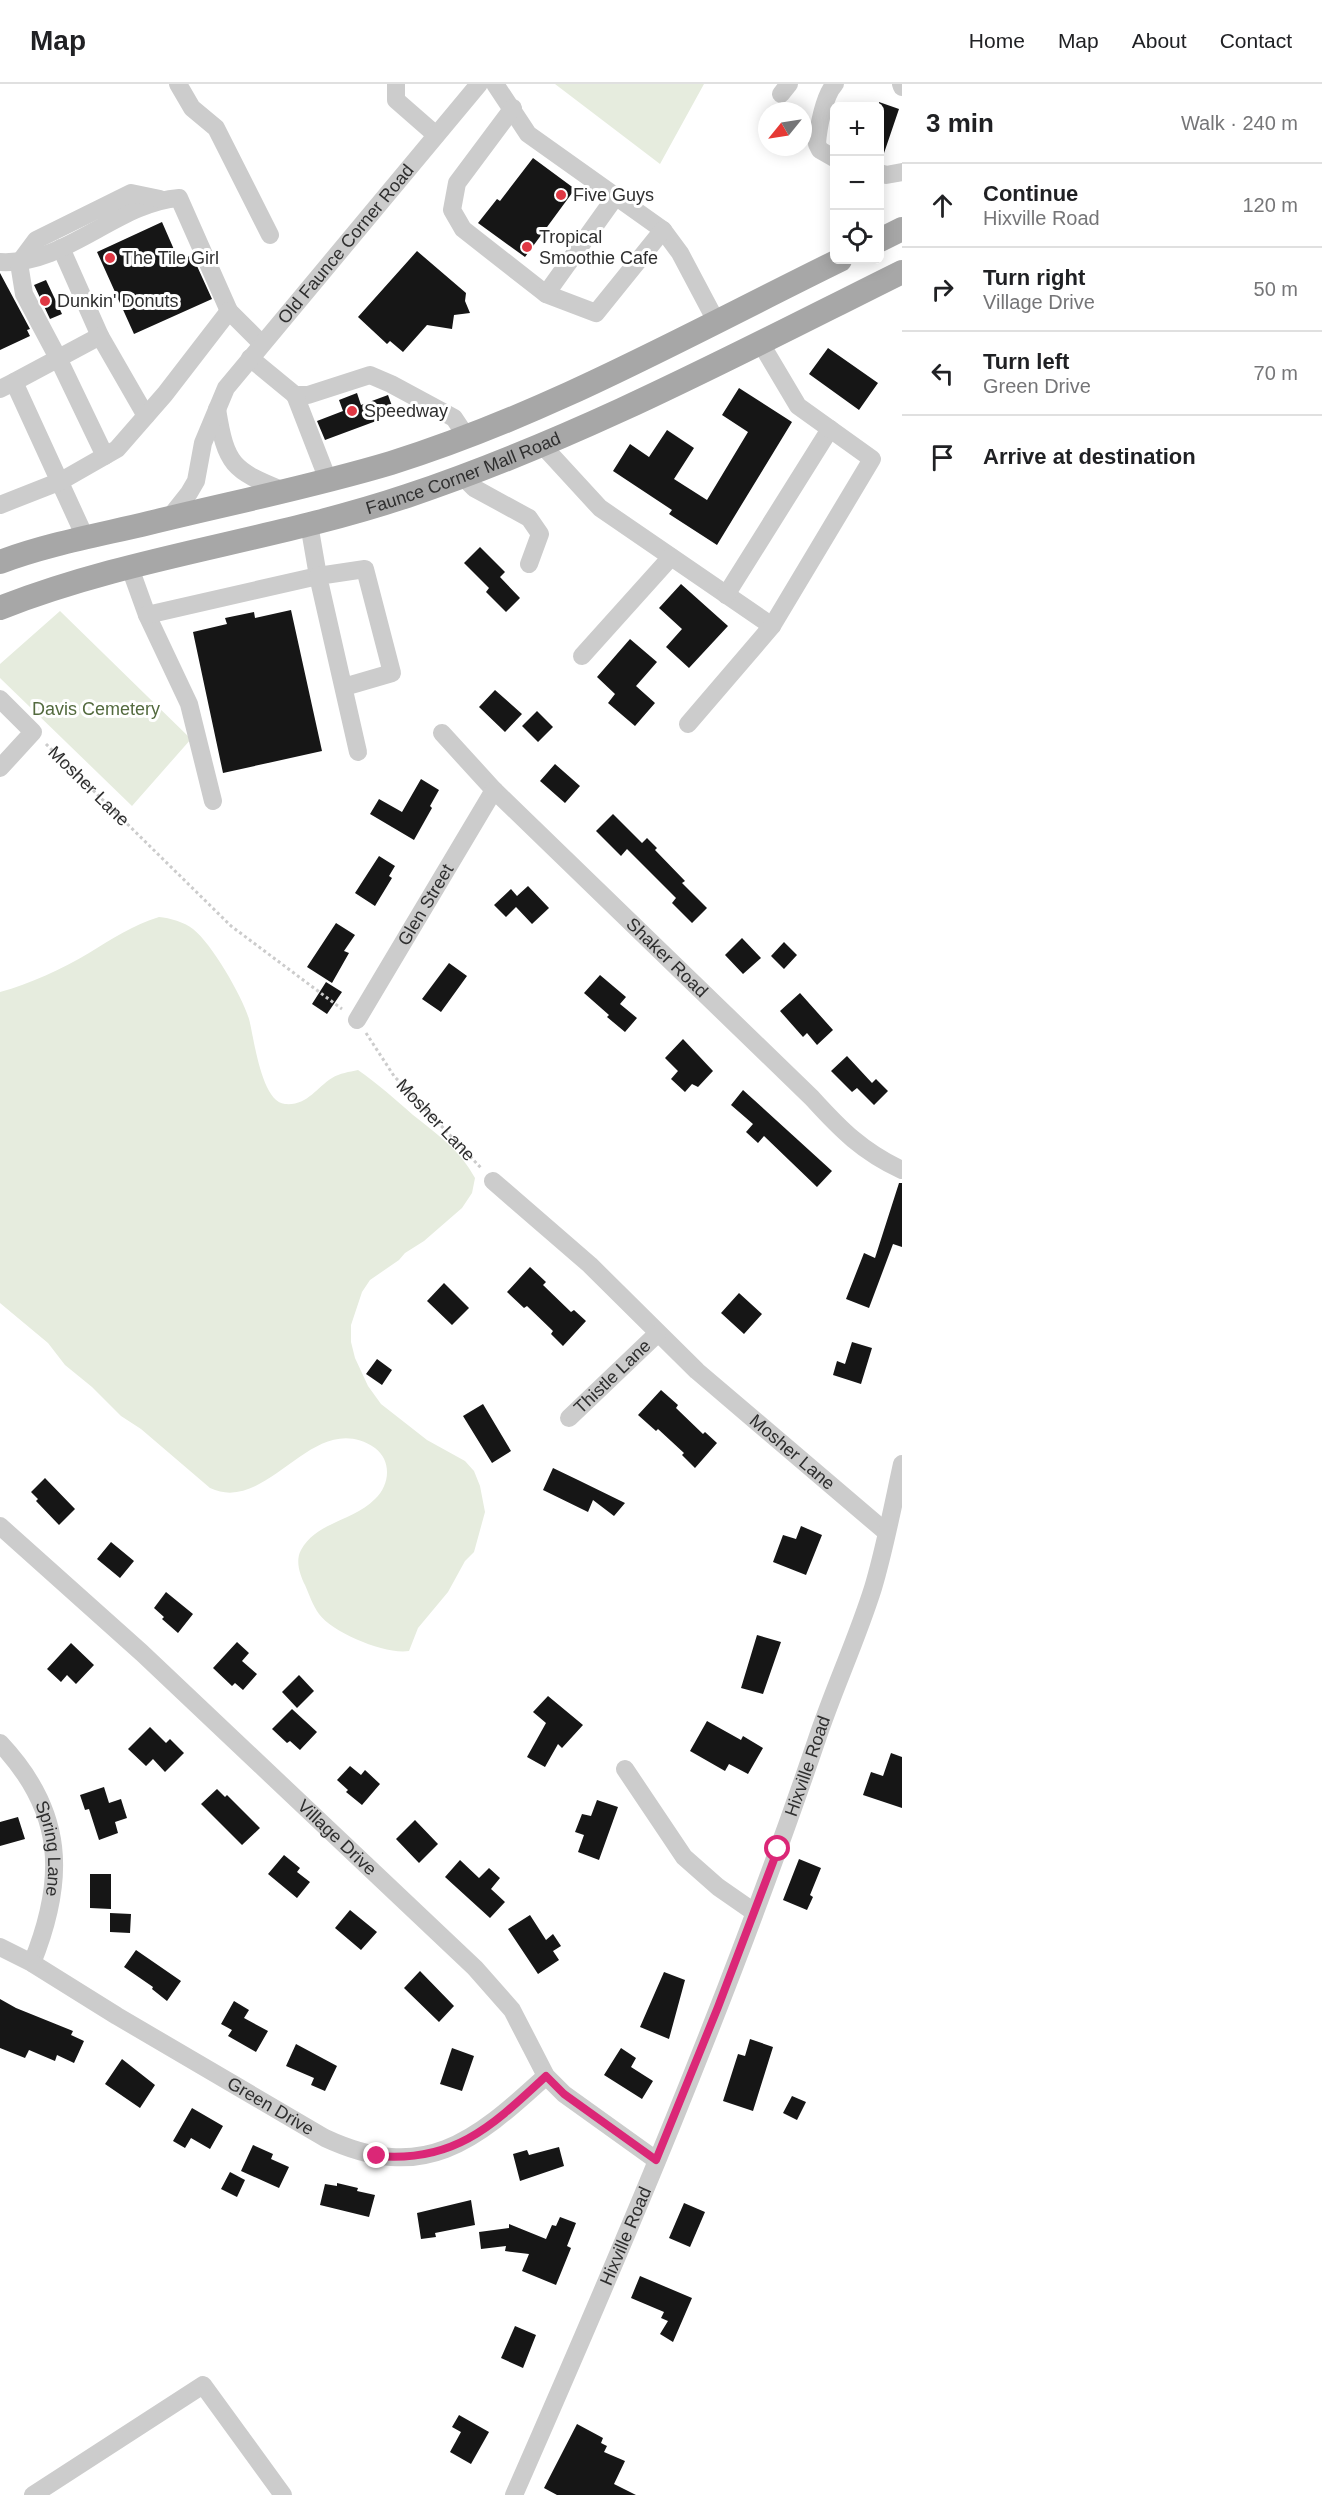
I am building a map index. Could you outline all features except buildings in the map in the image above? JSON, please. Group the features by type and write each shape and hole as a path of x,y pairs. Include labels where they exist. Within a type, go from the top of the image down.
{"main road":[{"path":"884,238 902,229"},
{"name":"Faunce Corner Mall Road","path":"0,562 85,537 328,480 392,462 466,436 578,389 832,264"},
{"name":"Faunce Corner Mall Road","path":"0,608 129,565 361,511 463,477 543,446 902,272"}],"street":[{"path":"178,84 192,108 216,128 270,235"},
{"path":"396,84 396,100 436,135"},
{"name":"Old Faunce Corner Road","path":"170,517 196,481 203,443 216,407 226,388 479,84"},
{"path":"495,84 513,108 528,134 663,230 680,253 716,321"},
{"path":"830,156 820,150 817,144 826,102 835,84"},
{"path":"513,108 457,183 452,210 464,229 546,294 596,313 663,230"},
{"path":"884,175 902,172"},
{"path":"105,456 24,294 19,263 36,240 131,194 160,199 180,198 230,311 262,344"},
{"path":"546,294 616,196"},
{"path":"0,262 19,263 61,248 160,199"},
{"path":"61,248 100,336 146,416"},
{"path":"0,505 61,481 117,449 230,311"},
{"path":"85,537 61,481 7,386 100,336"},
{"path":"688,724 772,627 872,459 798,406 760,342"},
{"path":"250,358 295,395 328,480"},
{"path":"295,395 308,395 370,375 454,418 466,436"},
{"path":"216,407 224,447 234,465 246,475 284,491"},
{"path":"726,595 830,429"},
{"path":"543,446 600,508 772,627"},
{"path":"463,477 474,488 529,518 540,534 529,564"},
{"path":"309,524 318,576 358,752"},
{"path":"582,656 671,557"},
{"path":"129,565 147,615 189,704 213,801"},
{"path":"147,615 318,576 365,569 392,673 344,687"},
{"name":"Mosher Lane","path":"0,699 33,732"},
{"path":"0,768 33,732"},
{"name":"Shaker Road","path":"441,733 494,790 812,1098 845,1134 869,1153 902,1170"},
{"name":"Glen Street","path":"357,1020 494,790"},
{"name":"Mosher Lane","path":"493,1181 590,1265 657,1334 721,1392 886,1532"},
{"name":"Thistle Lane","path":"569,1418 657,1334"},
{"name":"Hixville Road","path":"514,2495 568,2374 754,1912 870,1597 902,1464"},
{"name":"Village Drive","path":"0,1526 142,1653 480,1973 512,2010 546,2076 564,2094 656,2160"},
{"name":"Spring Lane","path":"0,1743 26,1775 36,1792 51,1837 55,1860 52,1901 43,1936 32,1964"},
{"path":"625,1769 684,1857 718,1887 754,1912"},
{"name":"Green Drive","path":"0,1947 324,2138 377,2156 394,2158 426,2155 459,2144 503,2115 546,2076"},
{"path":"33,2495 204,2385 283,2495"}],"path":[{"name":"Mosher Lane","path":"33,732 231,926 357,1020 394,1076 493,1181"}],"green space":[{"path":"555,84 704,84 660,164"},
{"name":"Davis Cemetery","path":"60,611 191,739 132,806 0,678 0,664"},
{"path":"159,917 177,921 193,929 217,958 245,1009 264,1081 277,1101 285,1104 299,1102 311,1096 335,1076 358,1070 447,1143 475,1178 472,1193 462,1208 424,1241 370,1280 362,1292 351,1325 351,1342 355,1358 368,1386 381,1404 427,1440 465,1461 474,1471 480,1486 485,1512 474,1552 465,1561 448,1592 418,1628 409,1651 387,1650 374,1646 348,1635 326,1621 315,1607 299,1568 299,1554 316,1533 366,1506 384,1487 386,1466 384,1459 375,1448 353,1439 331,1440 311,1450 252,1488 231,1493 210,1488 141,1429 121,1416 92,1387 65,1365 48,1343 0,1303 0,992 57,970 131,928"}],"place":[{"name":"Five Guys","path":"561,195"},
{"name":"Tropical Smoothie Cafe","path":"527,247"},
{"name":"The Tile Girl","path":"110,258"},
{"name":"Dunkin' Donuts","path":"45,301"},
{"name":"Speedway","path":"352,411"}],"route":[{"path":"377,2156 394,2158 426,2155 459,2144 510,2110 546,2076 564,2094 656,2160 718,2007 778,1849"}]}
